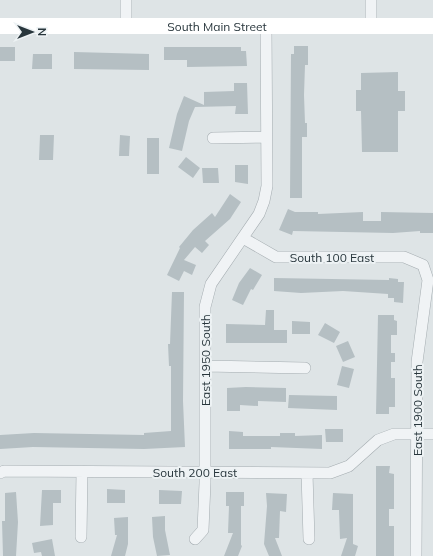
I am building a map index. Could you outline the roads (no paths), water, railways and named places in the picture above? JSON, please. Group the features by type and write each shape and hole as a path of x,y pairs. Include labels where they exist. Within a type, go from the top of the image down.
{"street":[{"path":"126,0 126,26"},
{"path":"371,0 371,26"},
{"name":"South Main Street","path":"0,26 433,26"},
{"name":"East 1950 South","path":"195,539 203,530 206,472 205,307 212,284 259,214 264,201 266,186 266,26"},
{"path":"213,138 266,137"},
{"name":"South 100 East","path":"243,238 276,257 404,257 424,265"},
{"name":"East 1900 South","path":"416,556 417,362 428,280 424,265"},
{"path":"205,366 305,368"},
{"name":"South 200 East","path":"0,473 4,471 330,473 349,466 378,440 394,434 433,434"},
{"path":"81,537 82,472"},
{"path":"307,473 309,539"}]}
